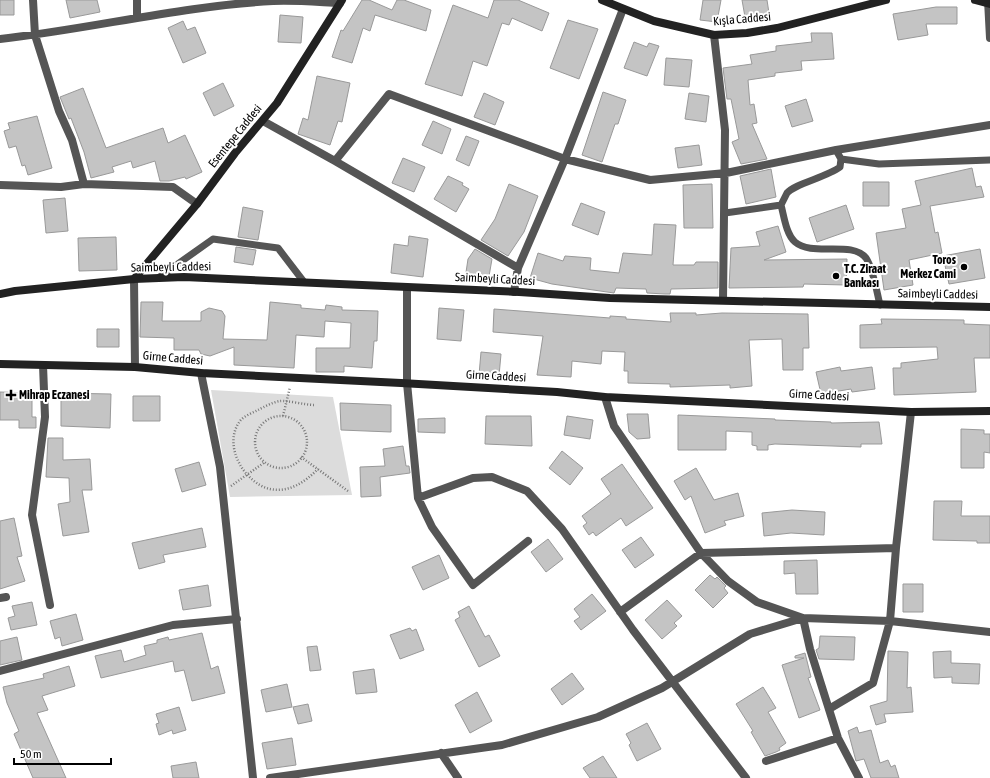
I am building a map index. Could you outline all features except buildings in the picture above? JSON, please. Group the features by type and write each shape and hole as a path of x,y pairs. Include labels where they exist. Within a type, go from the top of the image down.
{"street":[{"path":"33,0 35,35 59,111 72,140 84,184"},
{"path":"137,0 137,17"},
{"path":"0,39 35,35 137,17 274,0 341,1"},
{"name":"Kışla Caddesi","path":"602,0 654,21 714,35 747,33 777,28 886,0"},
{"path":"975,0 989,2 990,38"},
{"name":"Esentepe Caddesi","path":"134,279 197,204 235,153 264,121 300,70 341,1"},
{"path":"514,292 518,268 565,159 623,9"},
{"path":"714,35 725,130 726,173 723,300"},
{"path":"336,161 389,94 565,159 650,180 726,173 836,150 990,125"},
{"path":"264,121 336,161 518,268"},
{"path":"0,185 61,187 84,184 174,187 197,204"},
{"name":"Saimbeyli Caddesi","path":"0,294 15,291 158,278 304,282 610,298 990,307"},
{"path":"134,279 135,367"},
{"path":"407,288 407,383 418,498 432,527 472,585 528,541"},
{"name":"Girne Caddesi","path":"0,364 135,367 201,373 557,392 605,397 911,412 990,411"},
{"path":"43,365 46,417 32,515 50,605"},
{"path":"201,373 220,467 253,778"},
{"path":"605,397 614,426 701,553 728,581 757,602 803,618 890,621 990,632"},
{"path":"829,709 873,683 890,621 896,548 911,412"},
{"path":"418,498 473,478 492,476 527,491 562,529 620,612 746,778"},
{"path":"620,612 701,553 896,548"},
{"path":"270,778 502,745 598,717 662,688 750,634 803,618"},
{"path":"803,618 810,649 838,738 859,778"},
{"path":"0,671 173,625 237,619"},
{"path":"766,761 838,738"},
{"path":"441,753 458,778"}],"lane":[{"path":"836,150 841,159 840,167 831,174 799,186 788,192 781,205 787,227 794,241 804,248 856,251 866,258 880,305"},
{"path":"841,159 878,164 990,160"},
{"path":"725,213 781,205"},
{"path":"158,278 213,239 278,248 304,282"}],"path":[{"path":"282,416 292,378"},
{"path":"314,406 281,401 266,406 240,422 234,437 234,449 241,468 247,475 264,487 279,489 300,484 318,469"},
{"path":"282,416 296,420 303,428 307,436 307,446 301,457 297,462 284,467 270,465 265,462 257,451 255,442 257,433 262,424 269,418 282,416"},
{"path":"301,457 348,491"},
{"path":"223,492 265,462"}],"shaded area":[{"path":"211,390 333,397 352,495 230,497"}],"place":[{"name":"Toros Merkez Cami","path":"964,267"},
{"name":"T.C. Ziraat Bankası","path":"836,276"},
{"name":"Mihrap Eczanesi","path":"11,395"}]}
